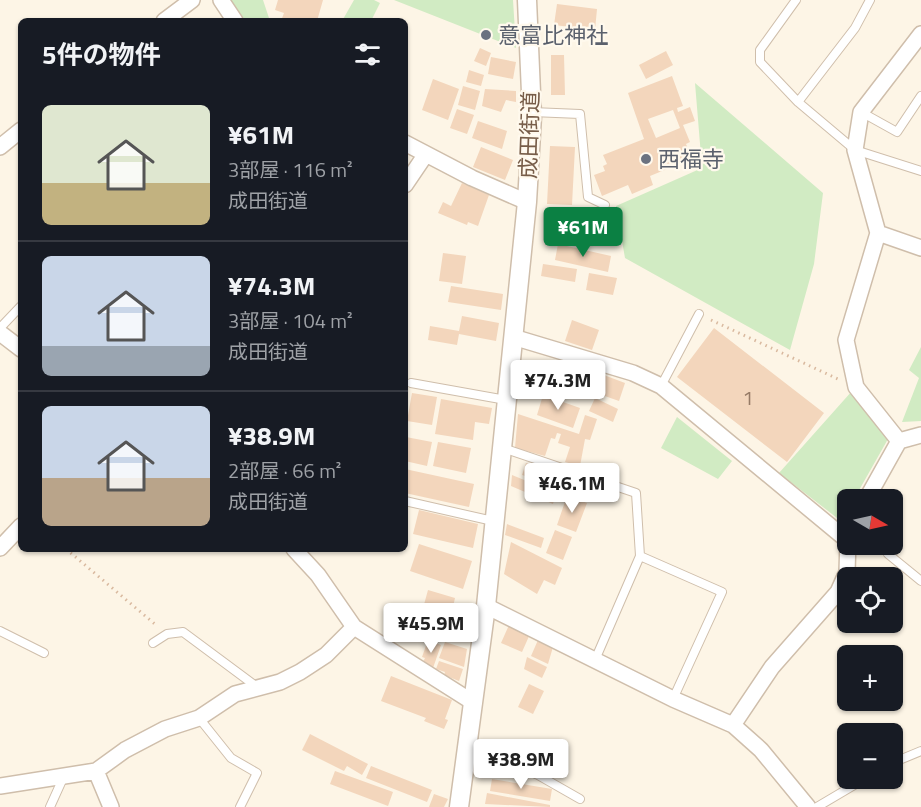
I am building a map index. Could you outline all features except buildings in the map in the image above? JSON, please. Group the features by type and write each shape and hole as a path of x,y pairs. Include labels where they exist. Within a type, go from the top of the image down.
{"street":[{"path":"168,18 192,0"},
{"path":"221,0 233,18"},
{"name":"成田街道","path":"459,807 486,606 527,202 532,112 527,0"},
{"path":"899,441 856,387 846,340 879,233 855,150 861,112 921,34"},
{"path":"0,147 18,132"},
{"path":"408,145 527,202"},
{"path":"408,181 426,154"},
{"path":"879,233 921,248"},
{"path":"0,333 18,347"},
{"path":"513,337 633,373 661,386 837,532"},
{"path":"872,489 899,441 921,435"},
{"path":"0,548 18,529"},
{"path":"297,552 318,575 354,627 474,703"},
{"path":"733,725 772,667 838,592 847,572 847,555"},
{"path":"486,606 673,699 733,725 762,750 808,807"},
{"path":"0,786 96,771 145,740 199,718 235,694 280,682 300,672 326,656 354,627"},
{"path":"96,771 111,807"}],"lane":[{"path":"796,0 760,50 760,62 798,102 855,150 921,171"},
{"path":"798,102 855,27 870,0"},
{"path":"861,112 897,132 921,96"},
{"path":"532,112 580,114 588,197 605,206"},
{"path":"0,328 18,309"},
{"path":"661,386 699,314"},
{"path":"411,383 506,400"},
{"path":"502,448 636,493 640,556 595,660"},
{"path":"408,502 495,522"},
{"path":"889,555 921,581"},
{"path":"640,556 722,592 673,699"},
{"path":"0,631 44,653"},
{"path":"153,643 167,634 183,633 257,687"},
{"path":"199,718 231,758 257,773 240,807"},
{"path":"468,746 538,775 580,799"},
{"path":"903,758 921,751"},
{"path":"50,807 64,776"},
{"path":"817,807 847,789"}],"path":[{"path":"699,314 856,387"},
{"path":"70,552 167,634"}],"green space":[{"path":"227,0 263,0 269,18 238,18"},
{"path":"354,0 374,0 380,3 372,18 344,18"},
{"path":"394,0 513,0 516,48"},
{"path":"695,83 823,193 814,264 790,350 625,258 616,206 702,168"},
{"path":"921,347 921,421 902,422 919,378 909,370"},
{"path":"852,391 884,430 888,439 860,489 837,489 837,518 779,473"},
{"path":"677,417 732,461 718,479 661,448"}],"place":[{"name":"意富比神社","path":"486,35"},
{"name":"西福寺","path":"646,159"}]}
